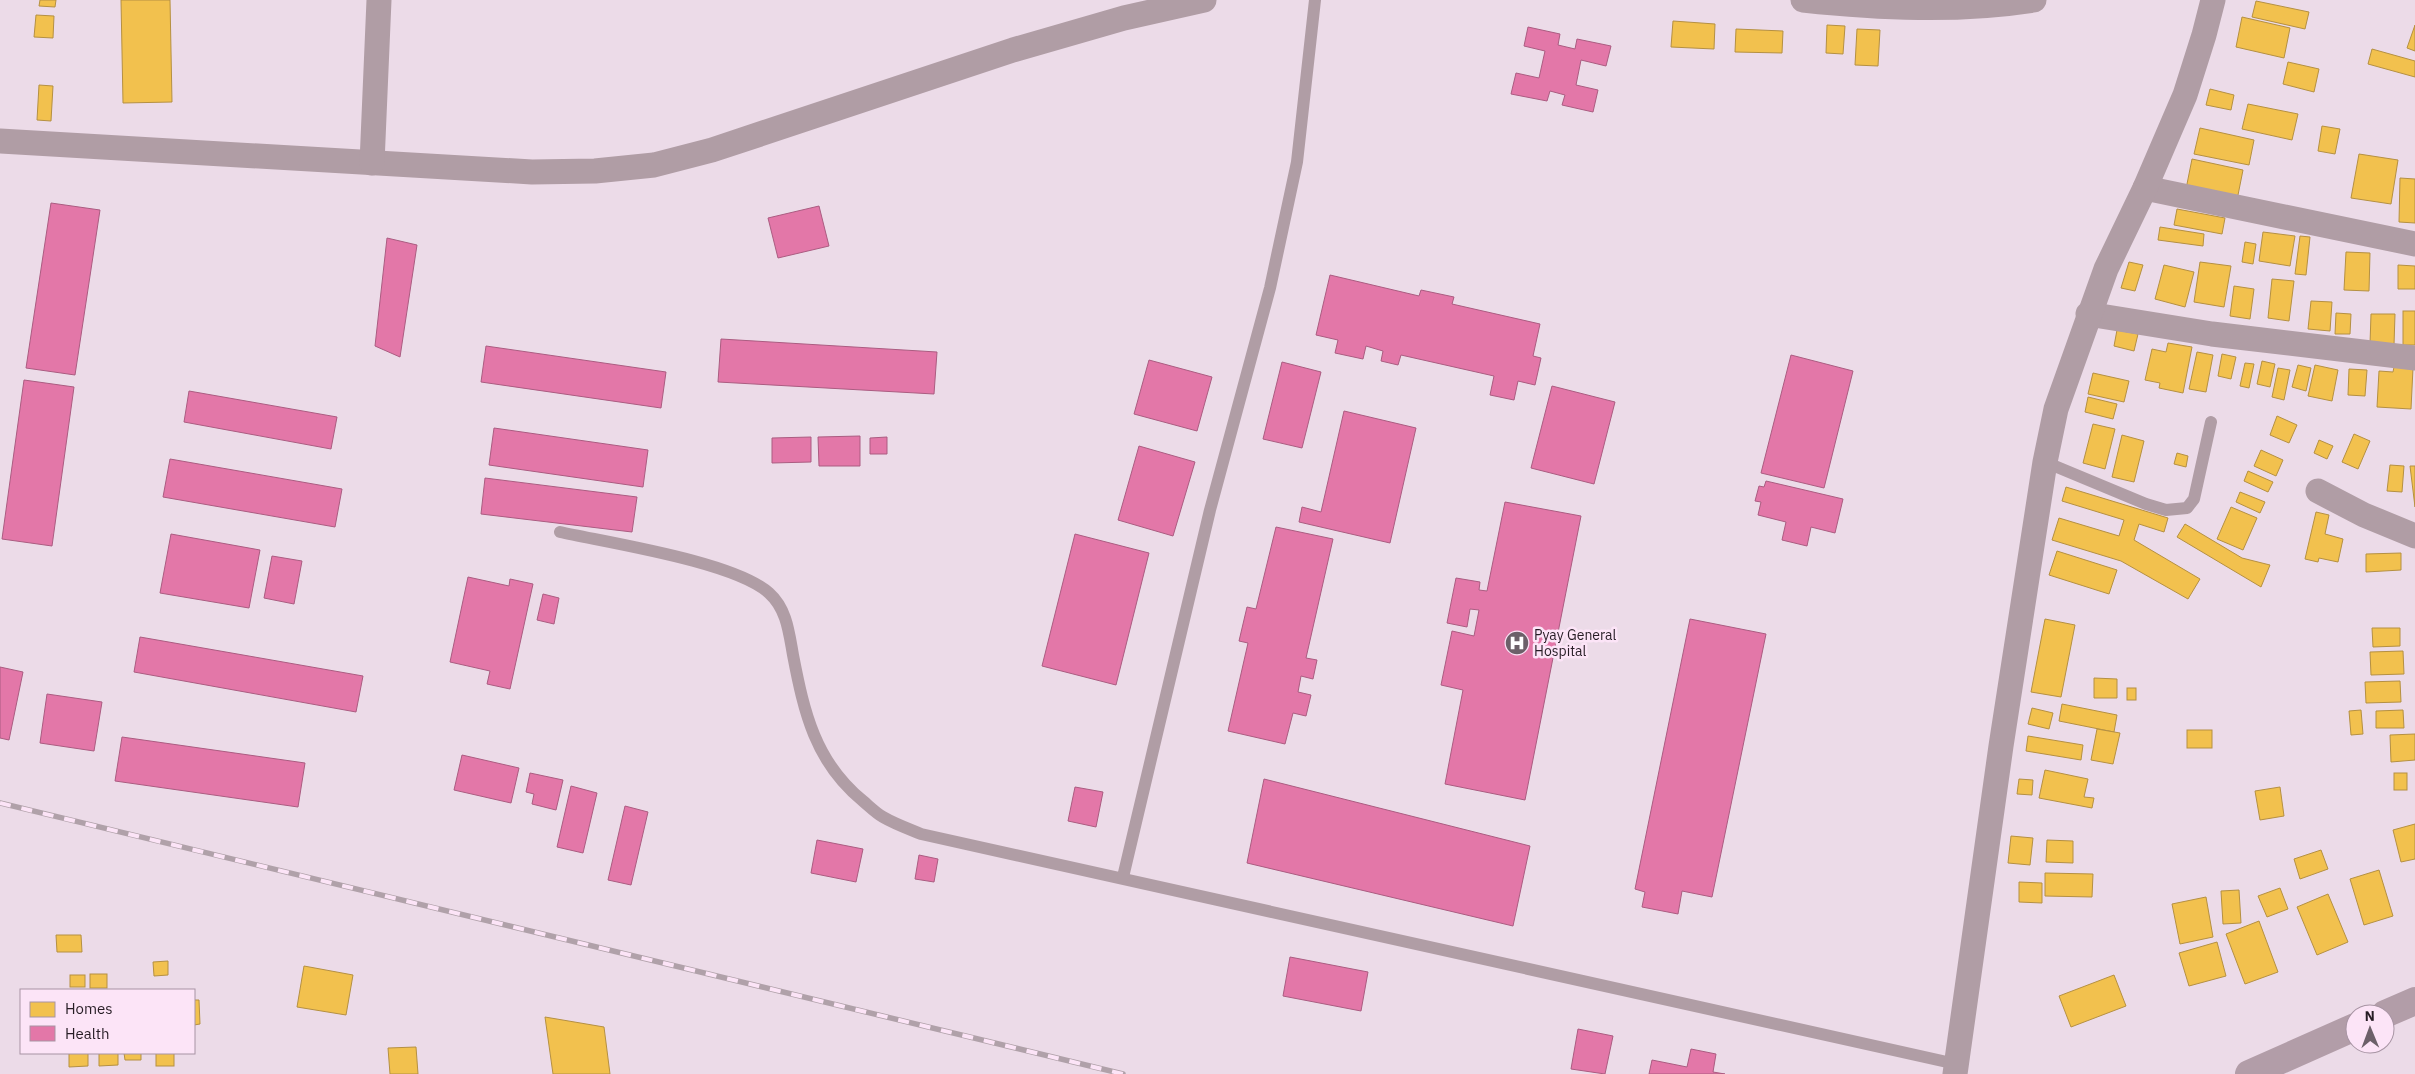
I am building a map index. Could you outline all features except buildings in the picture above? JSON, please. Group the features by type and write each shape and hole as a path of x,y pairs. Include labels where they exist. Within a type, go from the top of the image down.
{"main road":[{"path":"2395,1010 2415,1001"},
{"path":"2249,1074 2345,1031"}],"street":[{"path":"372,163 379,0"},
{"path":"0,141 532,172 595,171 654,164 712,150 1013,50 1124,18 1204,0"},
{"path":"1803,0 1902,7 2034,0"},
{"path":"1956,1069 2001,746 2045,462 2056,409 2088,314 2185,95 2213,0"},
{"path":"2145,188 2415,244"},
{"path":"2088,314 2212,334 2415,358"},
{"path":"2318,491 2364,515 2415,536"}],"lane":[{"path":"1124,877 1210,510 1272,279 1298,162 1315,0"},
{"path":"2045,462 2146,504 2166,510 2181,510 2187,508 2194,499 2211,422"},
{"path":"560,532 687,560 735,574 754,582 768,592 780,604 784,614 805,713 822,754 844,786 883,817 921,834 964,845 1124,877 1956,1069"}],"railway":[{"path":"0,803 1123,1074"}],"place":[{"name":"Pyay General Hospital","path":"1517,643"}]}
